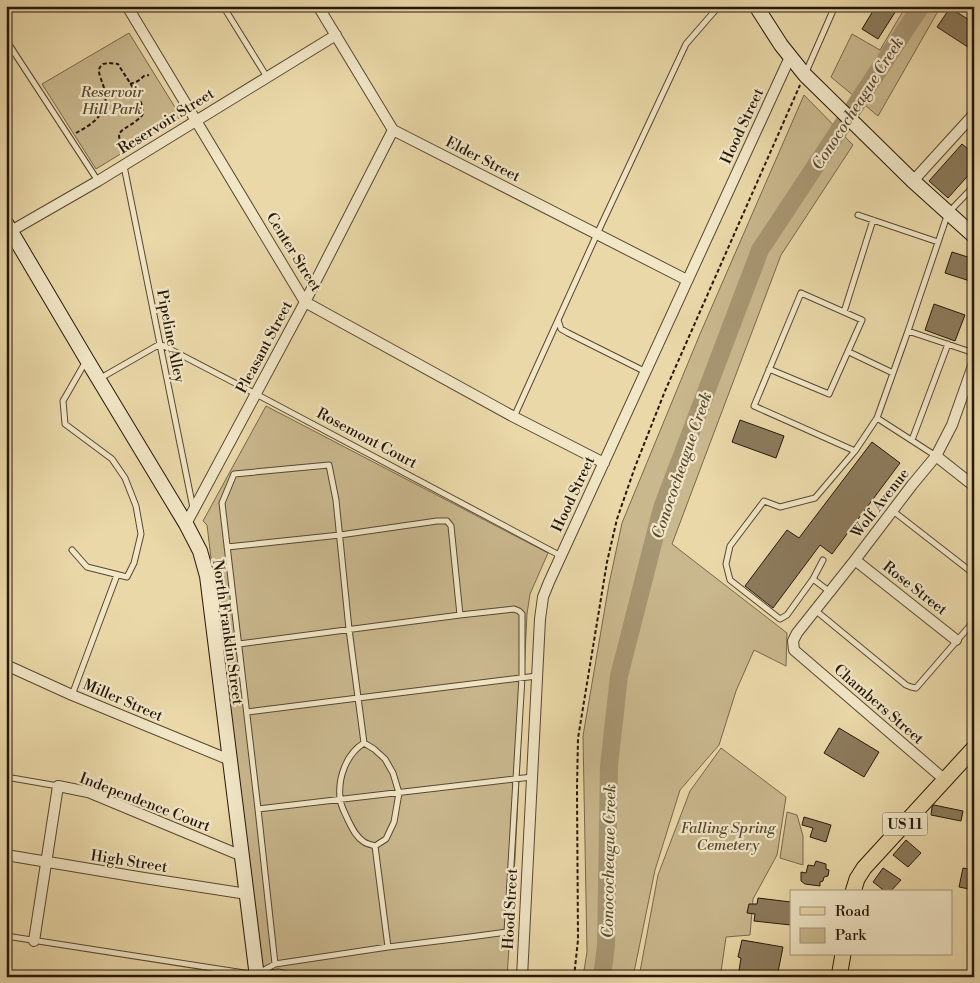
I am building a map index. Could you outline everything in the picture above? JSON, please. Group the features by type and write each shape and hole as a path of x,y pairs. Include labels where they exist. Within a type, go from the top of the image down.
{"main road":[{"name":"US 11","path":"854,890 857,879 864,868 974,748"},
{"path":"839,977 843,956"}],"street":[{"name":"Center Street","path":"127,6 304,302 514,417 604,463"},
{"path":"318,6 393,130"},
{"path":"756,6 772,32 805,75 913,181 974,236"},
{"name":"Reservoir Street","path":"8,230 98,181 336,35"},
{"name":"Hood Street","path":"522,977 540,619 543,597 548,582 790,57"},
{"path":"913,181 974,114"},
{"name":"Elder Street","path":"393,130 687,280"},
{"name":"Pleasant Street","path":"190,518 393,130"},
{"name":"North Franklin Street","path":"8,230 86,360 190,518 207,576 257,976"},
{"name":"Wolf Avenue","path":"794,650 794,641 797,633 936,456 970,390 974,363"},
{"path":"936,456 974,486"},
{"name":"Rose Street","path":"855,560 956,640"},
{"name":"Chambers Street","path":"794,650 945,780"},
{"name":"Miller Street","path":"6,665 72,695 230,760"},
{"path":"34,941 58,786"},
{"name":"Independence Court","path":"58,786 88,792 242,856"},
{"name":"High Street","path":"6,855 247,894"}],"lane":[{"path":"223,6 268,77"},
{"path":"514,417 686,44 718,6"},
{"path":"805,75 834,6"},
{"path":"6,40 98,181"},
{"path":"965,123 974,130"},
{"name":"Pipeline Alley","path":"124,165 160,344 190,518"},
{"path":"823,560 813,579 787,615 780,619 730,580 726,564 730,546 764,501 780,507 815,498 855,451 877,418 948,213 974,186"},
{"path":"858,215 938,242"},
{"path":"844,312 872,220"},
{"path":"770,369 829,394 862,320 801,294 754,406 855,451"},
{"path":"558,320 561,329 646,372"},
{"path":"908,331 974,354"},
{"path":"99,379 160,344"},
{"name":"Rosemont Court","path":"160,344 561,556"},
{"path":"912,440 948,344"},
{"path":"849,352 893,373"},
{"path":"72,550 87,566 127,577 134,563 141,534 136,506 125,478 112,459 65,424 63,401 86,360"},
{"path":"877,418 936,456"},
{"path":"275,964 222,504 234,474 329,465 336,500 364,743"},
{"path":"893,511 974,574"},
{"path":"227,547 447,521 450,526 460,615"},
{"path":"72,695 117,575"},
{"path":"813,579 830,592"},
{"path":"239,644 514,609 522,614 522,677 506,932 275,964 257,976"},
{"path":"815,610 906,685 916,688 974,621"},
{"path":"247,712 537,676"},
{"path":"364,743 385,759 393,773 399,793 394,822 386,840 375,846 365,843 354,832 340,800 340,784 349,757 356,748 364,743"},
{"name":"Independence Court","path":"6,776 58,786"},
{"path":"258,810 532,777"},
{"path":"375,846 388,947"},
{"path":"6,936 257,976 278,972 299,977"}],"path":[{"path":"70,138 102,113 106,99 106,90 99,68 103,64 114,63 118,64 130,84 141,103 143,112 141,116 121,130 119,134 119,140 126,151"},
{"path":"130,84 149,75"},
{"path":"574,977 578,940 578,738 607,562 617,519 635,467 666,391 805,75"}],"green space":[{"path":"906,6 941,6 878,116 831,77 852,34 880,50"},
{"name":"Reservoir Hill Park","path":"129,33 181,117 96,169 42,84"},
{"path":"804,95 853,145 781,255 672,544 787,633 786,666 754,650 736,691 719,745 680,790 655,870 633,977 583,977 587,952 583,736 609,584 622,523 700,334"},
{"path":"266,406 548,553 530,594 527,614 507,977 272,977 261,975 207,525 203,521"},
{"name":"Falling Spring Cemetery","path":"721,748 786,797 777,855 753,899 750,935 726,937 721,972 710,974 710,977 639,977 658,875 690,791"},
{"path":"787,812 797,815 803,836 803,865 780,858"}],"building":[{"path":"876,6 899,6 878,39 862,29"},
{"path":"950,8 974,23 974,51 937,27"},
{"path":"962,144 974,154 974,169 948,198 929,181"},
{"path":"952,252 974,259 974,270 970,281 945,273"},
{"path":"934,304 965,315 955,341 925,330"},
{"path":"740,420 784,436 776,458 732,442"},
{"path":"872,442 900,463 832,554 820,545 773,608 745,586 787,530 799,538"},
{"path":"839,728 879,752 864,777 824,753"},
{"path":"934,805 963,811 961,821 931,815"},
{"path":"804,817 831,825 826,842 810,837 813,828 802,825"},
{"path":"906,840 921,853 908,867 893,855"},
{"path":"816,861 826,864 826,869 829,870 828,876 824,877 823,881 820,882 820,886 805,884 801,881 801,872 806,873 808,865 814,866"},
{"path":"883,868 901,880 892,890 883,890 873,882"},
{"path":"963,868 974,870 974,890 959,887"},
{"path":"758,898 790,902 790,925 754,921 755,914 747,913 749,904 757,904"},
{"path":"742,940 783,947 777,977 738,977 741,958 738,957"}],"waterway":[{"name":"Conococheague Creek","path":"602,977 606,945 609,766 619,676 662,508 760,250 921,6"}]}
